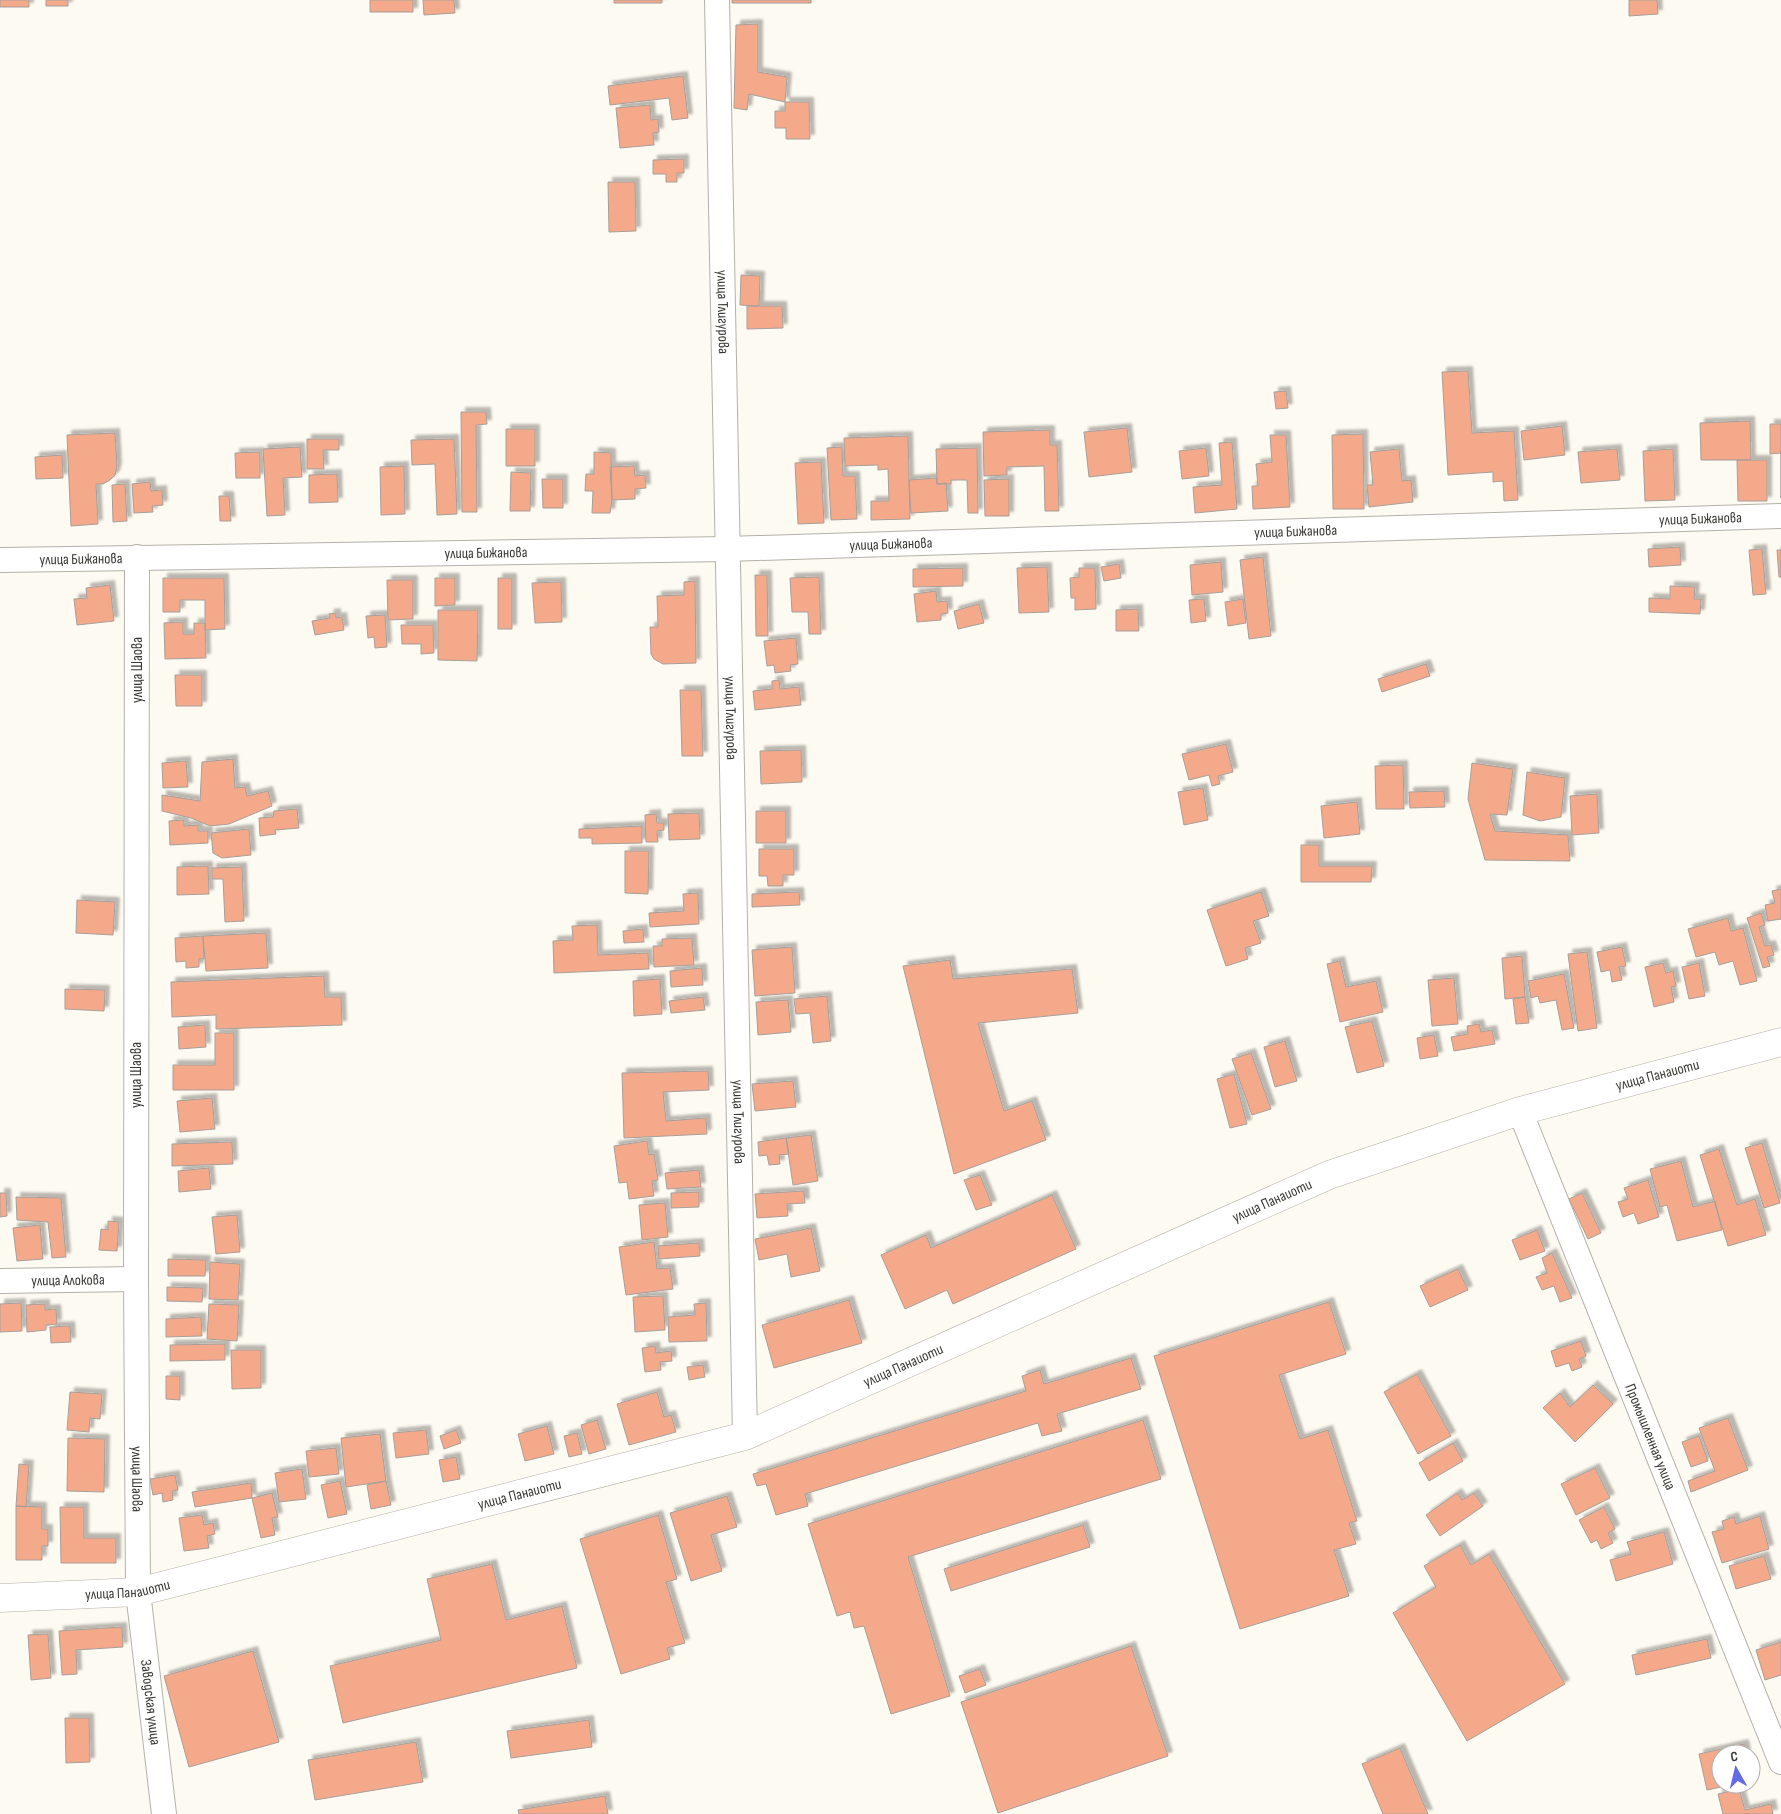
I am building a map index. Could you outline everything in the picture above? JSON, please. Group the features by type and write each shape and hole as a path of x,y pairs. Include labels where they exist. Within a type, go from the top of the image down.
{"street":[{"name":"улица Тлигурова","path":"717,0 745,1436"},
{"name":"улица Бижанова","path":"0,560 727,549 1781,516"},
{"name":"улица Шаова","path":"137,557 136,1279 138,1592"},
{"name":"улица Панаиоти","path":"0,1598 138,1592 745,1436 1329,1175 1520,1111 1781,1042"},
{"name":"Промышленная улица","path":"1520,1111 1781,1762"},
{"name":"улица Алокова","path":"0,1281 136,1279"},
{"name":"Заводская улица","path":"138,1592 164,1814"}],"building":[{"path":"0,0 29,0 29,7 0,7"},
{"path":"46,0 68,0 68,6 46,6"},
{"path":"370,0 413,0 413,12 370,12"},
{"path":"423,0 454,0 455,13 424,15"},
{"path":"614,0 662,0 662,3 614,3"},
{"path":"732,0 811,0 811,3 732,3"},
{"path":"1629,0 1657,0 1658,14 1629,16"},
{"path":"758,24 758,72 787,77 785,102 749,94 747,110 734,108 736,25"},
{"path":"683,76 688,118 672,120 669,98 610,105 608,86"},
{"path":"785,102 809,102 810,139 786,139 786,128 775,128 775,111 785,111"},
{"path":"650,105 651,120 658,119 659,132 653,133 654,145 620,148 616,108"},
{"path":"684,159 684,173 677,173 677,182 666,182 666,174 653,174 653,160"},
{"path":"608,182 635,182 636,231 609,232"},
{"path":"741,275 760,276 759,306 740,305"},
{"path":"747,306 782,306 783,328 747,329"},
{"path":"1468,371 1472,433 1514,431 1518,500 1504,501 1503,481 1493,482 1493,472 1448,475 1442,372"},
{"path":"1286,391 1288,408 1276,409 1274,392"},
{"path":"461,412 486,412 487,424 476,425 477,512 462,512"},
{"path":"1750,421 1751,460 1701,460 1700,423"},
{"path":"1770,424 1781,424 1781,453 1770,454"},
{"path":"1562,426 1565,455 1524,460 1521,431"},
{"path":"1127,428 1132,472 1089,477 1084,432"},
{"path":"506,429 535,429 535,466 506,466"},
{"path":"1050,430 1050,445 1057,445 1059,511 1045,511 1044,466 1007,467 1007,475 984,476 983,432"},
{"path":"115,433 117,467 115,475 103,484 96,484 98,524 71,526 67,435"},
{"path":"1363,434 1364,509 1333,509 1332,435"},
{"path":"1270,435 1286,435 1290,507 1253,509 1252,486 1258,486 1256,464 1272,462"},
{"path":"908,436 910,519 871,520 871,501 889,501 888,469 878,470 878,465 845,466 844,438"},
{"path":"307,439 339,439 339,450 323,450 324,469 307,469"},
{"path":"454,439 457,514 437,515 435,464 412,465 411,440"},
{"path":"1232,442 1237,509 1195,513 1193,487 1222,485 1219,443"},
{"path":"300,447 302,477 283,478 285,515 267,516 263,449"},
{"path":"842,447 843,476 855,476 857,519 831,520 827,448"},
{"path":"977,448 978,513 968,513 967,480 951,480 951,484 937,484 936,449"},
{"path":"1206,448 1209,476 1182,479 1179,451"},
{"path":"1399,449 1402,481 1411,480 1413,502 1369,507 1367,485 1373,485 1370,452"},
{"path":"1617,449 1620,480 1581,483 1578,452"},
{"path":"1673,449 1675,500 1645,501 1643,451"},
{"path":"260,452 260,478 236,478 235,453"},
{"path":"594,452 611,453 612,500 610,513 592,513 593,491 585,491 586,474 594,474"},
{"path":"62,455 63,478 36,479 35,457"},
{"path":"1737,460 1767,460 1767,501 1738,501"},
{"path":"821,462 824,523 798,524 795,463"},
{"path":"404,466 405,514 381,515 380,467"},
{"path":"634,466 635,476 645,475 646,488 635,489 635,499 612,500 610,467"},
{"path":"511,472 531,473 530,511 510,511"},
{"path":"337,474 338,502 309,503 309,475"},
{"path":"937,478 937,484 946,483 948,511 911,513 909,480"},
{"path":"542,479 563,479 563,508 543,508"},
{"path":"1009,479 1009,516 985,516 984,480"},
{"path":"150,482 151,491 162,490 163,505 152,506 153,512 134,513 132,484"},
{"path":"125,484 127,521 113,522 112,485"},
{"path":"219,496 229,496 231,521 220,521"},
{"path":"1680,547 1681,565 1649,567 1648,549"},
{"path":"1762,549 1766,594 1753,595 1749,550"},
{"path":"1777,550 1781,550 1781,577 1779,577"},
{"path":"1263,557 1271,636 1249,639 1240,560"},
{"path":"1221,562 1223,592 1192,595 1190,565"},
{"path":"1119,564 1121,578 1104,581 1101,567"},
{"path":"1047,567 1049,612 1019,613 1017,568"},
{"path":"963,568 963,586 913,587 913,569"},
{"path":"1079,568 1095,568 1096,609 1075,610 1075,598 1071,598 1070,578 1079,577"},
{"path":"755,575 767,575 768,636 756,636"},
{"path":"819,577 821,634 809,634 808,612 792,612 790,578"},
{"path":"163,578 224,578 225,629 205,630 205,600 180,600 180,612 163,612"},
{"path":"435,578 455,578 455,605 435,606"},
{"path":"498,578 512,578 512,629 498,629"},
{"path":"387,580 413,580 413,619 388,620"},
{"path":"695,581 696,663 663,664 654,659 651,654 650,627 658,627 657,596 684,595 684,582"},
{"path":"561,582 562,622 535,623 532,583"},
{"path":"110,585 114,621 77,625 74,599 87,598 86,588"},
{"path":"1670,586 1695,587 1694,599 1701,599 1700,614 1649,612 1649,598 1670,599"},
{"path":"936,591 937,602 947,601 948,613 941,614 941,620 917,622 914,594"},
{"path":"1204,599 1206,621 1191,623 1189,600"},
{"path":"1243,599 1246,623 1228,626 1225,602"},
{"path":"979,604 984,623 958,629 954,611"},
{"path":"1138,609 1139,631 1116,631 1116,610"},
{"path":"438,610 478,610 477,661 438,660"},
{"path":"336,613 336,618 342,617 344,630 315,635 312,621 330,618 329,614"},
{"path":"385,615 387,647 375,648 374,637 368,638 366,616"},
{"path":"183,622 183,634 194,634 194,623 205,623 206,658 165,659 164,623"},
{"path":"401,625 433,625 434,653 421,654 421,644 402,644"},
{"path":"796,638 798,664 790,665 791,671 775,673 774,665 767,666 764,641"},
{"path":"1426,664 1430,676 1382,692 1378,679"},
{"path":"175,675 202,675 202,706 176,706"},
{"path":"779,680 780,689 799,687 801,705 755,710 753,691 772,689 772,681"},
{"path":"680,690 701,690 703,756 682,756"},
{"path":"1226,744 1233,772 1218,776 1220,784 1212,786 1209,775 1189,780 1182,754"},
{"path":"801,750 802,782 761,784 760,751"},
{"path":"233,759 235,788 245,787 247,796 268,791 272,806 229,824 210,826 191,818 162,811 162,795 200,801 202,762"},
{"path":"186,761 188,787 163,788 162,763"},
{"path":"1472,763 1513,769 1507,815 1490,814 1495,831 1568,835 1570,861 1485,860 1468,799"},
{"path":"1403,765 1404,809 1376,809 1375,766"},
{"path":"1527,772 1565,778 1561,817 1540,821 1523,815"},
{"path":"1203,788 1208,820 1184,825 1178,792"},
{"path":"1444,791 1445,807 1410,808 1409,792"},
{"path":"1597,794 1599,833 1572,835 1570,796"},
{"path":"1357,802 1360,834 1324,838 1321,806"},
{"path":"297,809 299,828 275,830 276,834 260,836 259,818 273,817 274,811"},
{"path":"756,811 786,811 786,843 756,843"},
{"path":"699,813 700,839 669,840 668,814"},
{"path":"656,814 657,823 664,823 664,830 657,831 658,842 646,842 645,815"},
{"path":"184,820 184,826 198,825 198,831 208,831 208,843 170,845 169,821"},
{"path":"642,826 642,843 592,844 592,838 579,838 579,829"},
{"path":"249,829 251,855 222,858 213,853 211,833"},
{"path":"1301,845 1319,845 1319,866 1372,866 1371,882 1301,882"},
{"path":"759,849 794,849 794,875 783,875 783,886 768,886 767,876 759,876"},
{"path":"625,851 649,851 648,894 625,893"},
{"path":"208,866 209,894 177,895 177,867"},
{"path":"242,867 244,921 225,922 223,879 212,879 212,868"},
{"path":"1781,889 1781,919 1768,921 1765,905 1775,903 1772,891"},
{"path":"799,892 800,905 752,907 752,894"},
{"path":"1261,892 1269,916 1253,921 1261,943 1245,948 1248,959 1226,966 1207,910"},
{"path":"698,893 699,924 650,927 649,913 684,911 683,894"},
{"path":"77,900 115,902 113,935 76,933"},
{"path":"1761,913 1765,925 1759,927 1765,946 1771,945 1774,955 1767,957 1770,966 1763,968 1747,918"},
{"path":"1728,918 1731,931 1743,928 1757,981 1740,985 1733,961 1719,965 1715,952 1696,957 1688,929"},
{"path":"597,925 598,955 648,953 649,969 554,973 553,941 573,940 572,926"},
{"path":"643,929 644,942 624,943 623,931"},
{"path":"266,933 268,968 206,971 203,936"},
{"path":"203,936 204,959 199,959 199,967 186,968 186,961 176,962 175,938"},
{"path":"692,938 694,965 654,967 653,946 662,946 662,939"},
{"path":"792,947 795,993 755,996 752,950"},
{"path":"1622,947 1626,966 1619,967 1622,980 1612,982 1610,970 1601,972 1597,952"},
{"path":"1587,952 1597,1028 1578,1031 1568,954"},
{"path":"1522,956 1525,997 1505,999 1502,958"},
{"path":"950,960 953,979 1072,969 1078,1013 978,1023 1004,1111 1032,1101 1046,1140 954,1174 903,966"},
{"path":"1340,961 1346,987 1376,981 1383,1012 1340,1022 1327,964"},
{"path":"1663,963 1666,973 1673,971 1676,986 1671,987 1674,1002 1654,1007 1645,967"},
{"path":"1699,963 1705,996 1689,999 1682,967"},
{"path":"702,968 703,985 671,987 670,971"},
{"path":"1564,974 1574,1028 1562,1030 1556,1000 1540,1003 1538,996 1531,998 1528,981"},
{"path":"324,976 325,997 341,997 342,1025 216,1029 216,1015 172,1017 171,982"},
{"path":"1454,978 1458,1024 1432,1026 1428,980"},
{"path":"660,979 662,1014 634,1016 633,981"},
{"path":"65,989 105,990 104,1011 65,1009"},
{"path":"827,996 831,1041 813,1043 810,1013 796,1014 794,999"},
{"path":"703,997 705,1010 671,1013 669,1001"},
{"path":"1525,997 1529,1023 1516,1024 1513,999"},
{"path":"788,1000 791,1032 758,1035 756,1002"},
{"path":"1372,1021 1384,1066 1357,1073 1345,1027"},
{"path":"1479,1024 1481,1032 1492,1030 1495,1044 1454,1051 1451,1037 1468,1034 1467,1026"},
{"path":"205,1025 206,1047 179,1049 178,1027"},
{"path":"215,1033 234,1033 234,1090 173,1090 173,1065 215,1065"},
{"path":"1434,1035 1438,1056 1420,1059 1417,1038"},
{"path":"1285,1041 1297,1081 1275,1087 1264,1047"},
{"path":"1251,1053 1271,1109 1252,1115 1232,1059"},
{"path":"708,1071 709,1090 663,1092 666,1121 706,1118 707,1134 624,1138 622,1073"},
{"path":"1234,1074 1247,1124 1230,1128 1217,1079"},
{"path":"793,1081 796,1107 755,1111 752,1084"},
{"path":"212,1098 215,1129 180,1132 177,1101"},
{"path":"811,1135 818,1181 793,1185 786,1138"},
{"path":"786,1138 789,1154 779,1155 780,1164 769,1165 767,1155 759,1156 758,1142"},
{"path":"647,1141 649,1155 654,1154 658,1180 652,1181 654,1196 629,1199 627,1182 619,1183 614,1146"},
{"path":"232,1142 233,1164 172,1166 172,1144"},
{"path":"1762,1143 1780,1203 1764,1208 1745,1148"},
{"path":"1719,1149 1737,1205 1755,1199 1766,1235 1728,1246 1700,1155"},
{"path":"1681,1161 1693,1207 1715,1201 1722,1230 1677,1241 1667,1205 1660,1207 1650,1169"},
{"path":"209,1168 211,1189 179,1192 178,1171"},
{"path":"699,1170 701,1187 667,1189 665,1173"},
{"path":"980,1175 992,1205 976,1210 964,1180"},
{"path":"1648,1180 1659,1217 1638,1224 1634,1213 1623,1217 1618,1202 1628,1199 1624,1188"},
{"path":"804,1191 805,1203 787,1204 788,1216 757,1218 755,1194"},
{"path":"699,1192 699,1207 671,1208 671,1193"},
{"path":"0,1193 6,1193 7,1216 0,1217"},
{"path":"1582,1193 1601,1233 1588,1239 1569,1199"},
{"path":"1052,1195 1076,1249 953,1304 947,1290 905,1309 881,1255 926,1235 931,1248"},
{"path":"16,1197 61,1198 66,1257 52,1258 48,1222 17,1220"},
{"path":"665,1203 668,1237 642,1240 639,1205"},
{"path":"237,1215 240,1252 216,1254 212,1217"},
{"path":"108,1221 119,1222 117,1251 99,1250 101,1229 108,1230"},
{"path":"40,1225 43,1259 17,1261 13,1228"},
{"path":"811,1228 820,1271 791,1277 787,1254 759,1260 755,1239"},
{"path":"1537,1230 1545,1251 1520,1260 1512,1240"},
{"path":"654,1242 657,1269 670,1268 673,1289 626,1295 619,1247"},
{"path":"699,1243 700,1256 659,1259 658,1246"},
{"path":"1552,1253 1572,1298 1560,1302 1554,1286 1542,1290 1536,1277 1547,1273 1542,1258"},
{"path":"168,1259 206,1260 205,1276 168,1276"},
{"path":"210,1262 240,1264 238,1300 209,1299"},
{"path":"1458,1269 1468,1290 1430,1307 1420,1286"},
{"path":"167,1287 203,1288 202,1302 167,1301"},
{"path":"663,1296 665,1330 635,1332 633,1297"},
{"path":"849,1300 862,1343 774,1368 762,1325"},
{"path":"1329,1302 1346,1354 1279,1375 1300,1439 1328,1430 1357,1521 1349,1523 1356,1544 1334,1550 1349,1596 1240,1629 1154,1356"},
{"path":"21,1303 22,1331 0,1332 0,1304"},
{"path":"706,1303 707,1341 669,1342 668,1317 695,1315 694,1304"},
{"path":"45,1304 45,1310 56,1309 57,1324 46,1325 46,1330 27,1332 26,1305"},
{"path":"209,1304 239,1305 237,1341 207,1339"},
{"path":"201,1317 202,1336 166,1337 166,1319"},
{"path":"70,1326 71,1342 51,1343 50,1327"},
{"path":"1581,1341 1586,1356 1579,1359 1582,1367 1572,1371 1569,1363 1556,1367 1551,1351"},
{"path":"225,1344 225,1360 170,1361 170,1345"},
{"path":"655,1346 656,1353 671,1351 672,1361 660,1362 661,1370 645,1372 642,1348"},
{"path":"231,1350 261,1350 261,1388 232,1389"},
{"path":"1131,1358 1141,1389 1057,1414 1062,1431 1042,1436 1038,1423 805,1494 808,1506 776,1515 766,1484 757,1486 753,1474 1026,1391 1022,1376 1040,1370 1044,1384"},
{"path":"703,1365 705,1377 689,1380 687,1367"},
{"path":"1417,1374 1451,1436 1418,1454 1384,1392"},
{"path":"166,1376 180,1376 180,1400 166,1399"},
{"path":"1593,1385 1613,1404 1575,1442 1543,1408 1560,1393 1570,1407"},
{"path":"70,1392 102,1394 100,1419 90,1418 89,1432 67,1430"},
{"path":"657,1392 664,1417 671,1415 676,1432 629,1445 617,1404"},
{"path":"1728,1418 1748,1470 1691,1492 1688,1481 1715,1471 1699,1428"},
{"path":"597,1420 606,1449 589,1454 581,1425"},
{"path":"1143,1420 1161,1479 908,1557 950,1696 891,1714 864,1626 854,1628 850,1612 837,1616 808,1524"},
{"path":"547,1426 554,1454 525,1461 518,1434"},
{"path":"426,1430 429,1454 396,1458 393,1433"},
{"path":"456,1430 461,1443 444,1449 440,1436"},
{"path":"577,1433 582,1454 569,1457 564,1436"},
{"path":"380,1434 386,1481 346,1487 341,1438"},
{"path":"1699,1436 1708,1461 1691,1467 1682,1442"},
{"path":"68,1438 105,1439 104,1492 67,1491"},
{"path":"1453,1443 1463,1461 1429,1481 1419,1463"},
{"path":"336,1448 339,1474 309,1477 306,1451"},
{"path":"456,1457 460,1479 443,1482 439,1460"},
{"path":"19,1464 29,1465 26,1507 16,1506"},
{"path":"1595,1468 1610,1498 1576,1515 1561,1484"},
{"path":"302,1469 306,1499 279,1502 275,1473"},
{"path":"175,1475 178,1490 172,1491 173,1500 163,1502 162,1493 153,1495 150,1479"},
{"path":"340,1481 347,1514 328,1518 321,1485"},
{"path":"386,1481 391,1505 371,1509 367,1485"},
{"path":"251,1483 252,1498 195,1507 192,1492"},
{"path":"272,1493 278,1517 272,1518 275,1535 261,1538 252,1498"},
{"path":"1457,1493 1462,1500 1474,1493 1483,1506 1440,1536 1426,1515"},
{"path":"727,1496 737,1527 711,1535 722,1571 691,1581 670,1513"},
{"path":"16,1506 42,1507 42,1529 48,1529 48,1546 42,1546 42,1560 16,1560"},
{"path":"60,1507 84,1507 84,1538 116,1538 116,1563 61,1563"},
{"path":"1604,1507 1615,1529 1608,1533 1613,1543 1601,1549 1597,1540 1591,1543 1579,1520"},
{"path":"202,1515 204,1525 213,1523 215,1534 207,1536 209,1548 184,1551 179,1518"},
{"path":"658,1515 677,1579 666,1582 685,1643 667,1648 670,1659 621,1674 580,1539"},
{"path":"1760,1516 1769,1549 1722,1563 1712,1532 1724,1529 1722,1521 1734,1517 1736,1524"},
{"path":"1083,1525 1090,1547 951,1591 944,1569"},
{"path":"1664,1532 1673,1564 1616,1581 1610,1560 1631,1554 1627,1542"},
{"path":"1460,1545 1471,1565 1489,1554 1565,1684 1467,1741 1393,1613 1436,1587 1424,1566"},
{"path":"1764,1556 1771,1579 1736,1589 1729,1566"},
{"path":"492,1564 506,1620 562,1606 577,1668 343,1723 330,1666 441,1640 427,1579"},
{"path":"122,1627 123,1647 76,1650 77,1674 62,1675 59,1631"},
{"path":"48,1634 51,1678 31,1680 28,1635"},
{"path":"1707,1639 1711,1658 1636,1675 1632,1655"},
{"path":"1781,1642 1781,1675 1765,1680 1756,1650"},
{"path":"1131,1646 1168,1756 998,1813 961,1702"},
{"path":"253,1651 279,1742 189,1767 164,1676"},
{"path":"980,1669 986,1685 965,1693 959,1676"},
{"path":"65,1718 89,1718 90,1762 66,1763"},
{"path":"589,1720 592,1747 511,1758 507,1731"},
{"path":"416,1742 423,1782 315,1800 308,1760"},
{"path":"1400,1748 1428,1814 1383,1814 1362,1764"},
{"path":"1711,1751 1711,1789 1707,1790 1699,1754"},
{"path":"1718,1794 1740,1794 1745,1810 1771,1804 1773,1814 1723,1814"},
{"path":"605,1796 608,1814 519,1814 518,1810"}]}
